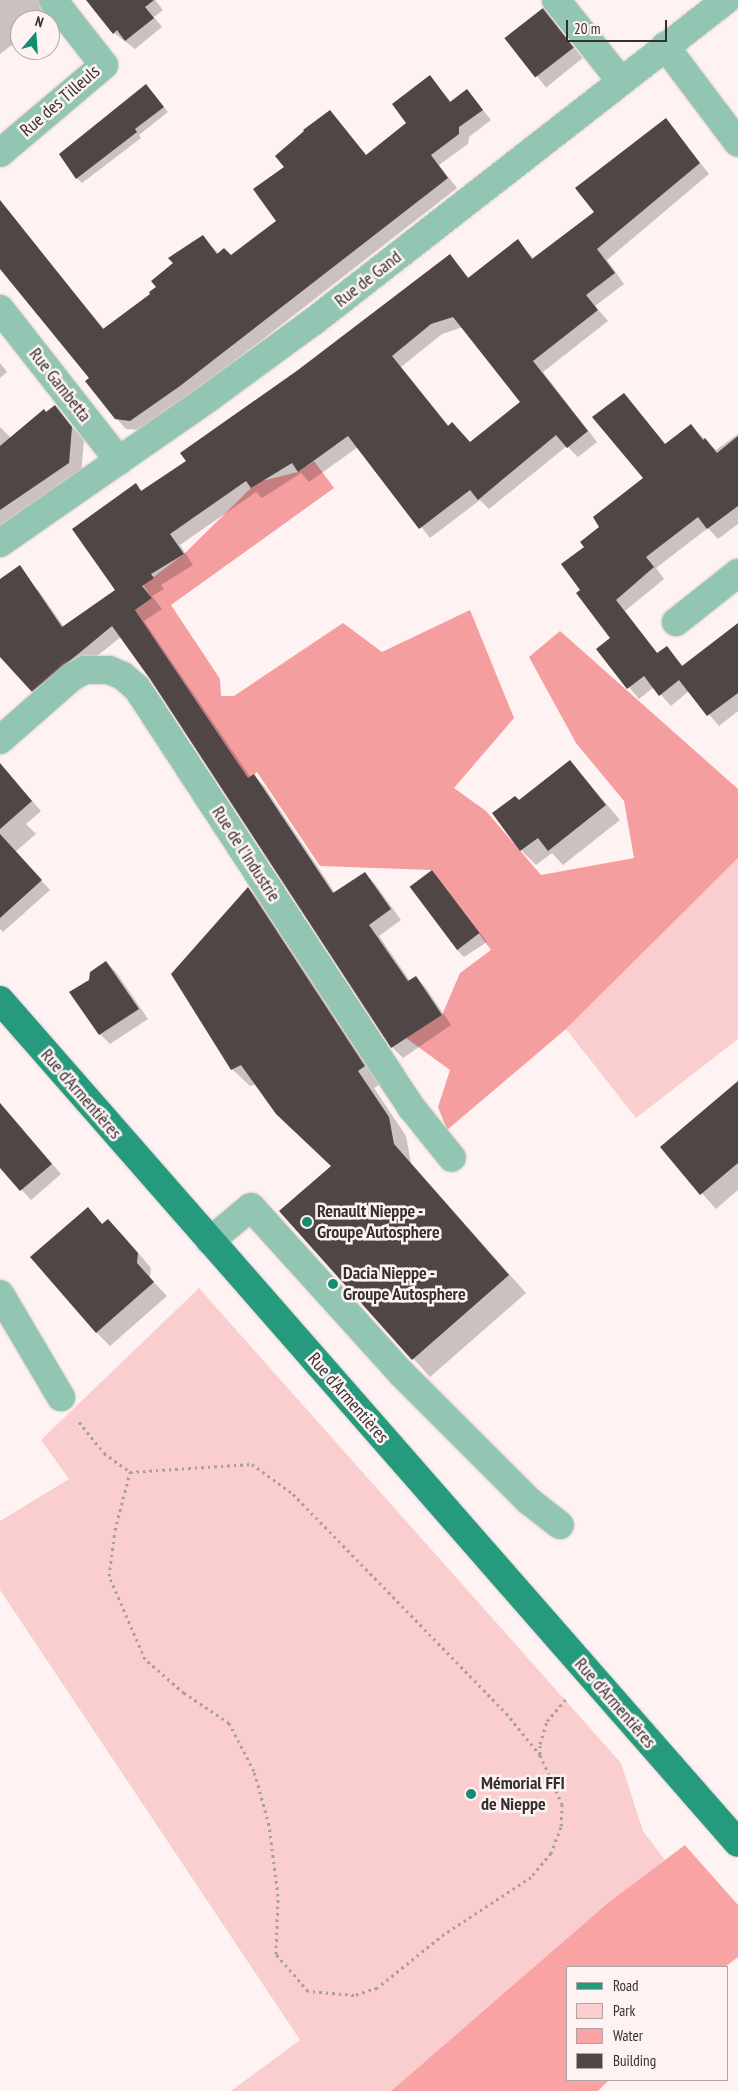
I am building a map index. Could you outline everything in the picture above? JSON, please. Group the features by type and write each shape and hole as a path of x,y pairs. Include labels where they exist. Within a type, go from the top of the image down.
{"main road":[{"name":"Rue d'Armentières","path":"0,1000 738,1843"}],"street":[{"name":"Rue des Tilleuls","path":"0,152 104,65 53,0"},
{"path":"556,0 621,81"},
{"name":"Rue de Gand","path":"0,544 314,321 726,0"},
{"path":"665,46 738,143"},
{"name":"Rue Gambetta","path":"0,309 119,461"},
{"path":"676,622 738,573"},
{"name":"Rue de l'Industrie","path":"0,740 72,677 85,670 96,668 109,670 123,676 137,688 411,1107 452,1158"},
{"path":"210,1241 251,1207 401,1373 529,1502 560,1525"},
{"path":"0,1294 61,1397"}],"path":[{"path":"61,1397 104,1453 130,1472 252,1464 293,1494 506,1713 540,1755 559,1793 563,1815 557,1840 551,1853 536,1872 444,1934 377,1988 354,1994 308,1991 276,1954 278,1896 269,1825 254,1771 229,1723 184,1693 144,1659 108,1576 115,1530 130,1472"},
{"path":"540,1755 540,1744 547,1721 561,1703 592,1676"}],"green space":[{"path":"738,858 738,1039 636,1118 566,1029"},
{"path":"199,1288 621,1763 643,1831 665,1860 609,1902 391,2091 231,2091 300,2040 0,1590 0,1521 69,1479 41,1440"}],"shaded area":[{"path":"314,461 334,488 171,605 220,679 221,696 234,696 343,623 382,652 470,610 514,718 454,788 486,811 541,875 634,858 624,801 576,743 529,657 560,631 738,789 738,858 566,1029 447,1130 438,1107 450,1070 406,1038 442,1015 460,973 491,950 432,870 320,866 257,772 247,780 238,763 135,610 152,598 143,585 184,554 251,488 262,481 298,472"}],"water":[{"path":"738,1800 738,1957 726,1966 566,1966 566,2081 608,2081 598,2091 391,2091 609,1902 681,1848"}],"pier":[{"path":"738,1798 738,1905 683,1843"}],"building":[{"path":"86,0 154,0 145,7 154,18 125,41 117,30 113,34"},
{"path":"543,8 574,47 535,78 504,38"},
{"path":"430,75 450,102 467,89 483,110 459,127 459,134 431,155 448,178 180,386 130,421 115,419 85,381 89,378 0,269 0,200 103,329 150,294 149,292 156,287 151,281 173,263 168,258 203,235 217,254 224,248 231,255 276,221 253,189 284,167 275,156 303,130 330,110 366,155 406,123 392,104"},
{"path":"146,84 164,107 135,129 137,132 76,179 59,154"},
{"path":"666,118 700,163 597,249 615,273 586,295 598,310 533,361 588,431 567,448 556,435 478,500 470,490 419,529 348,436 298,472 292,463 251,488 246,481 170,534 184,554 151,574 154,578 142,586 152,598 135,610 248,778 254,774 333,893 365,872 391,909 369,925 408,981 416,976 442,1015 391,1048 150,679 112,626 32,692 0,657 0,579 20,565 62,627 115,590 72,529 136,483 141,491 186,461 180,453 298,370 450,254 468,278 518,239 532,259 594,212 575,188","holes":["453,317 520,402 470,442 452,422 448,426 392,356 431,324"]},
{"path":"624,393 665,444 691,424 703,440 705,438 717,453 738,436 738,506 707,529 698,517 646,557 654,567 616,600 657,653 667,646 682,666 738,623 738,693 707,716 679,680 659,696 644,676 627,689 596,649 610,638 576,593 580,590 561,564 584,547 580,542 599,527 593,517 643,478 592,417"},
{"path":"55,405 72,427 69,463 0,510 0,446 44,409 46,412"},
{"path":"570,760 606,805 548,851 538,838 520,851 492,813 515,796 519,800"},
{"path":"0,763 32,801 0,829"},
{"path":"0,834 42,880 0,918"},
{"path":"432,870 480,933 457,950 410,887"},
{"path":"248,887 365,1066 358,1071 389,1117 394,1144 509,1275 412,1360 279,1211 331,1166 276,1114 241,1065 231,1070 171,974"},
{"path":"106,961 139,1009 99,1035 69,992 89,980 90,972"},
{"path":"738,1081 738,1163 700,1195 660,1147"},
{"path":"0,1103 52,1164 20,1191 0,1168"},
{"path":"88,1207 102,1224 108,1219 138,1253 137,1263 154,1282 96,1333 30,1257"}],"place":[{"name":"Renault Nieppe - Groupe Autosphere","path":"307,1222"},
{"name":"Dacia Nieppe - Groupe Autosphere","path":"333,1284"},
{"name":"Mémorial FFI de Nieppe","path":"471,1794"}]}
